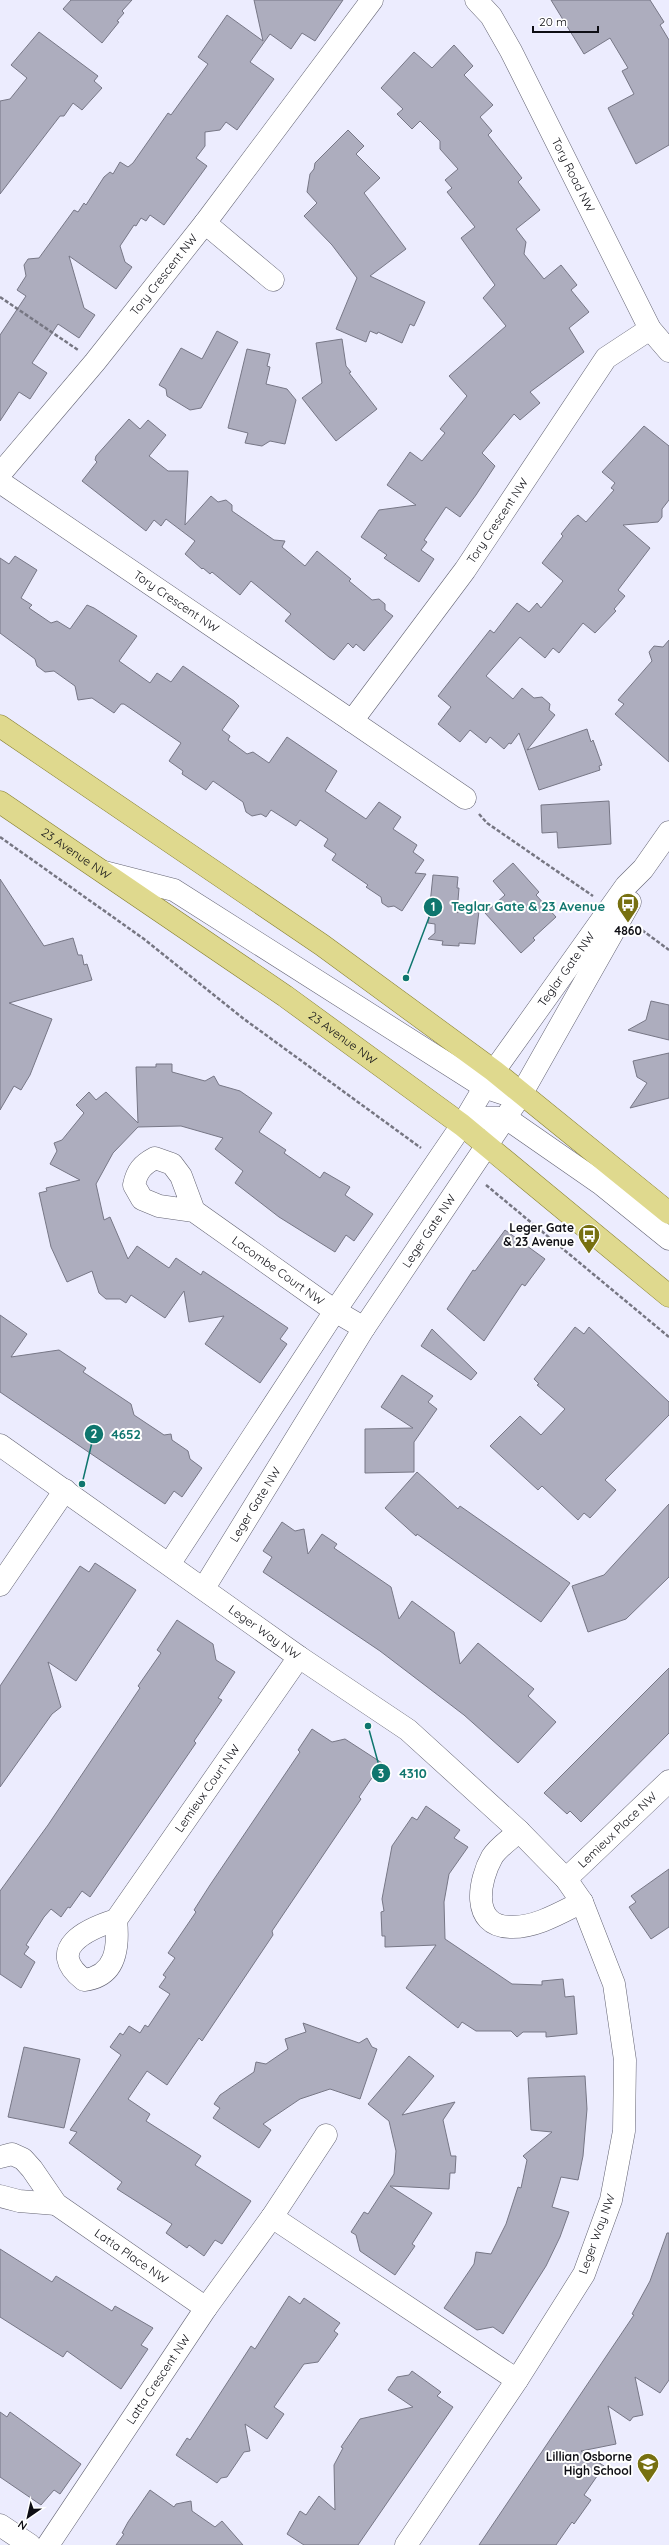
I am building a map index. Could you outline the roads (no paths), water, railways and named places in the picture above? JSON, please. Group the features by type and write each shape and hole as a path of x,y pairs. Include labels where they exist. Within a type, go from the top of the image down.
{"main road":[{"path":"0,726 322,945 489,1079 522,1093 669,1213"},
{"name":"23 Avenue NW","path":"0,802 285,996 462,1125 669,1296"}],"street":[{"name":"Tory Crescent NW","path":"0,474 95,362 204,223 372,0"},
{"name":"Tory Road NW","path":"476,0 491,16 511,50 650,329 669,352"},
{"name":"Tory Crescent NW","path":"204,223 273,280"},
{"name":"Tory Crescent NW","path":"352,721 465,570 606,358 650,329"},
{"name":"Tory Crescent NW","path":"0,482 465,798"},
{"name":"Teglar Gate NW","path":"489,1079 626,886 643,869 669,832"},
{"name":"Leger Gate NW","path":"204,1588 364,1328 522,1093 636,892 643,869"},
{"path":"104,872 174,890 489,1079 462,1125 335,1311 170,1563"},
{"path":"462,1125 484,1118 506,1118 601,1184 669,1239"},
{"name":"Lacombe Court NW","path":"194,1211 335,1311 364,1328"},
{"name":"Leger Way NW","path":"0,1445 170,1563 298,1657 408,1730 519,1831 566,1879 582,1902 614,1984 626,2060 624,2131 611,2200 584,2274 517,2380 406,2545"},
{"path":"0,1585 64,1490"},
{"name":"Lemieux Court NW","path":"116,1920 298,1657"},
{"name":"Lemieux Place NW","path":"566,1879 669,1781"},
{"path":"519,1831 493,1856 484,1877 480,1898 484,1914 493,1922 509,1927 538,1923 582,1902"},
{"name":"Latta Crescent NW","path":"48,2545 206,2308 272,2217 326,2136"},
{"name":"Latta Place NW","path":"0,2157 12,2154 23,2159 56,2204 206,2308"},
{"path":"0,2196 19,2201 56,2204"},
{"path":"272,2217 517,2380"},
{"path":"0,2525 30,2545"}],"place":[{"name":"4860","path":"628,924"},
{"name":"Teglar Gate & 23 Avenue","path":"406,978"},
{"name":"Leger Gate & 23 Avenue","path":"589,1254"},
{"name":"4652","path":"82,1484"},
{"name":"4310","path":"368,1726"},
{"name":"Lillian Osborne High School","path":"648,2484"}]}
